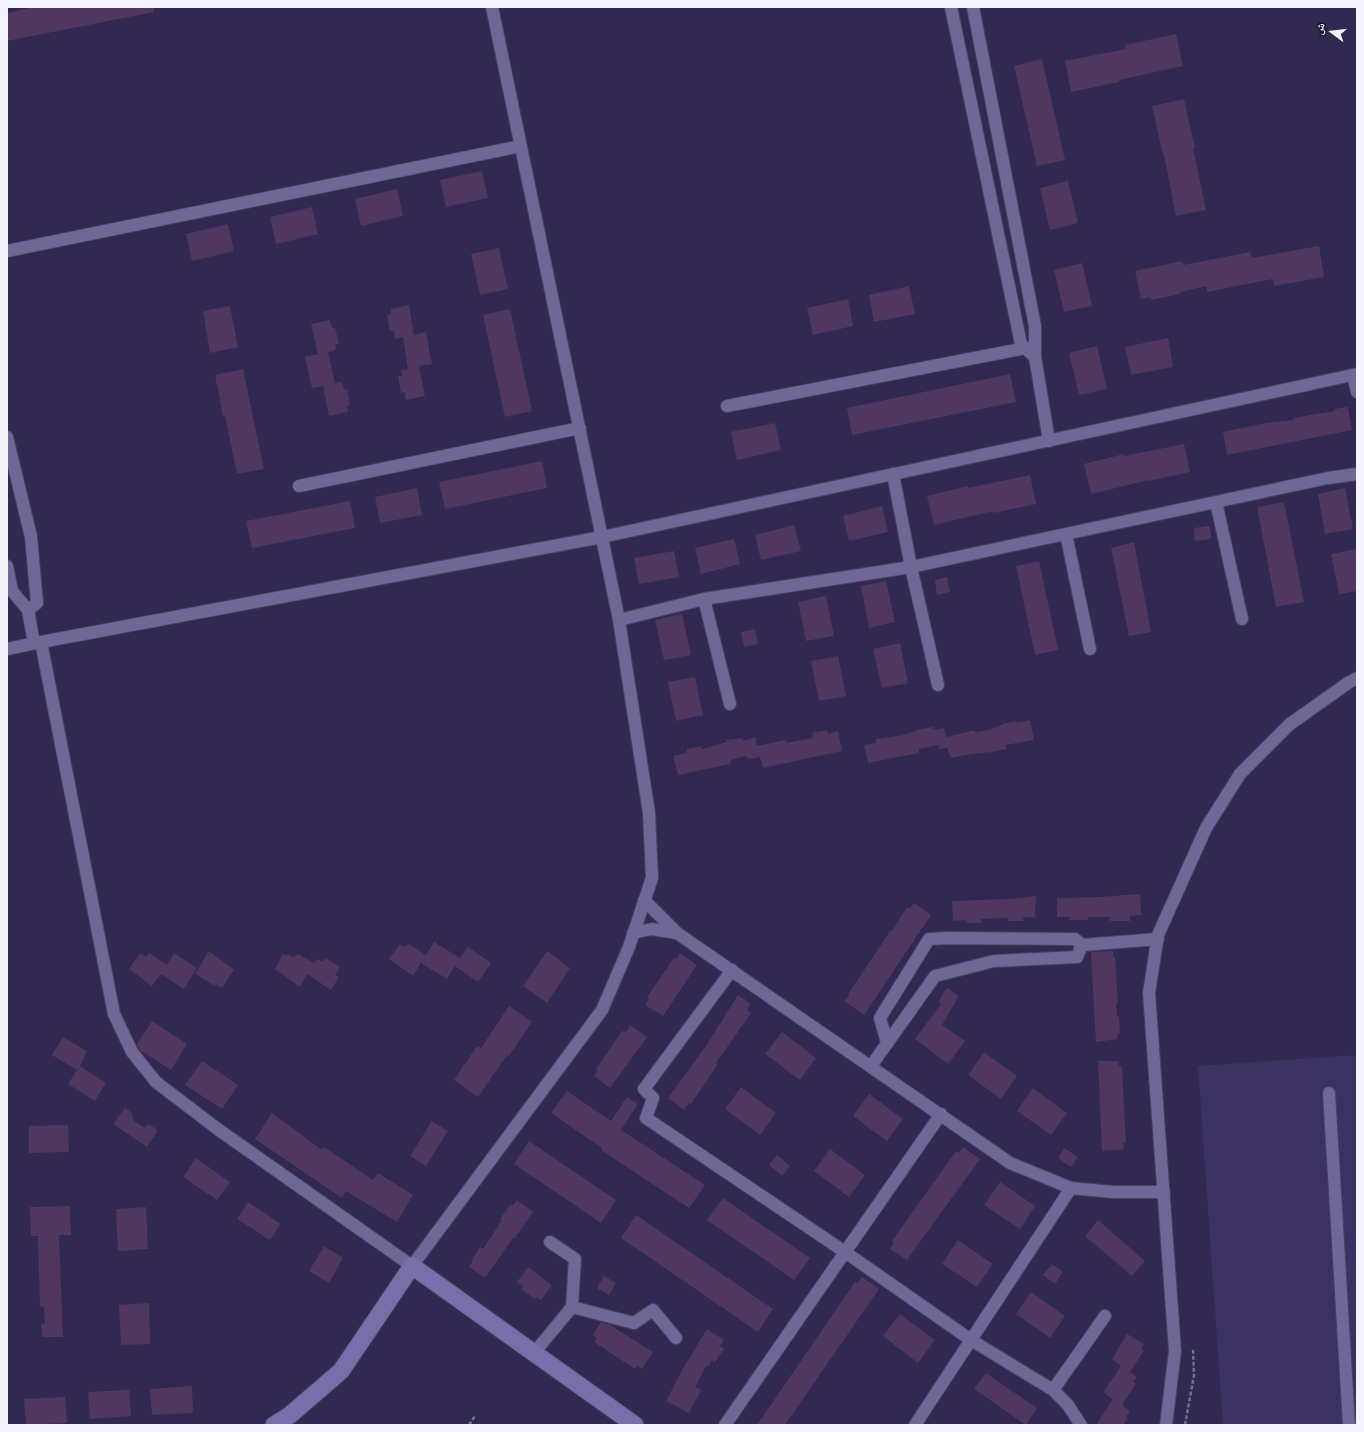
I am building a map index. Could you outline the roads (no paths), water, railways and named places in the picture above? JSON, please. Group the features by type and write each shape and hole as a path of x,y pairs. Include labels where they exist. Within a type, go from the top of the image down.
{"street":[{"path":"274,1425 290,1415 341,1371 412,1266 602,1010 629,947 652,878 648,813 619,620 492,7"},
{"path":"950,7 1021,344 1035,357"},
{"path":"973,7 1035,326 1035,357 1049,441"},
{"path":"7,251 521,146"},
{"path":"727,406 1026,348"},
{"path":"7,649 37,642 602,537 1355,375 1357,392"},
{"path":"299,486 580,428"},
{"path":"7,437 31,537 37,603 28,610"},
{"path":"893,474 911,567 938,685"},
{"path":"619,620 704,599 911,567 1328,478 1357,474"},
{"path":"1216,502 1242,619"},
{"path":"1066,534 1090,649"},
{"path":"7,566 12,591 28,610 37,642 114,1014 132,1052 156,1082 219,1130 635,1425"},
{"path":"704,599 730,704"},
{"path":"1166,1425 1175,1351 1149,993 1158,935 1206,828 1240,774 1290,724 1357,678"},
{"path":"644,900 677,933 1010,1163 1071,1188 1113,1192 1164,1192"},
{"path":"633,933 652,929 677,933"},
{"path":"887,1043 880,1018 929,939 1075,939 1082,945 1158,939"},
{"path":"871,1066 935,976 994,961 1077,957 1082,945"},
{"path":"732,970 644,1089 653,1098 646,1118 845,1252 971,1340 1053,1390 1068,1406 1081,1425"},
{"path":"1329,1093 1349,1425"},
{"path":"726,1425 941,1114"},
{"path":"915,1425 1071,1188"},
{"path":"534,1353 572,1308 575,1259 550,1242"},
{"path":"572,1308 634,1322 653,1310 676,1338"},
{"path":"1053,1390 1104,1316"}]}
